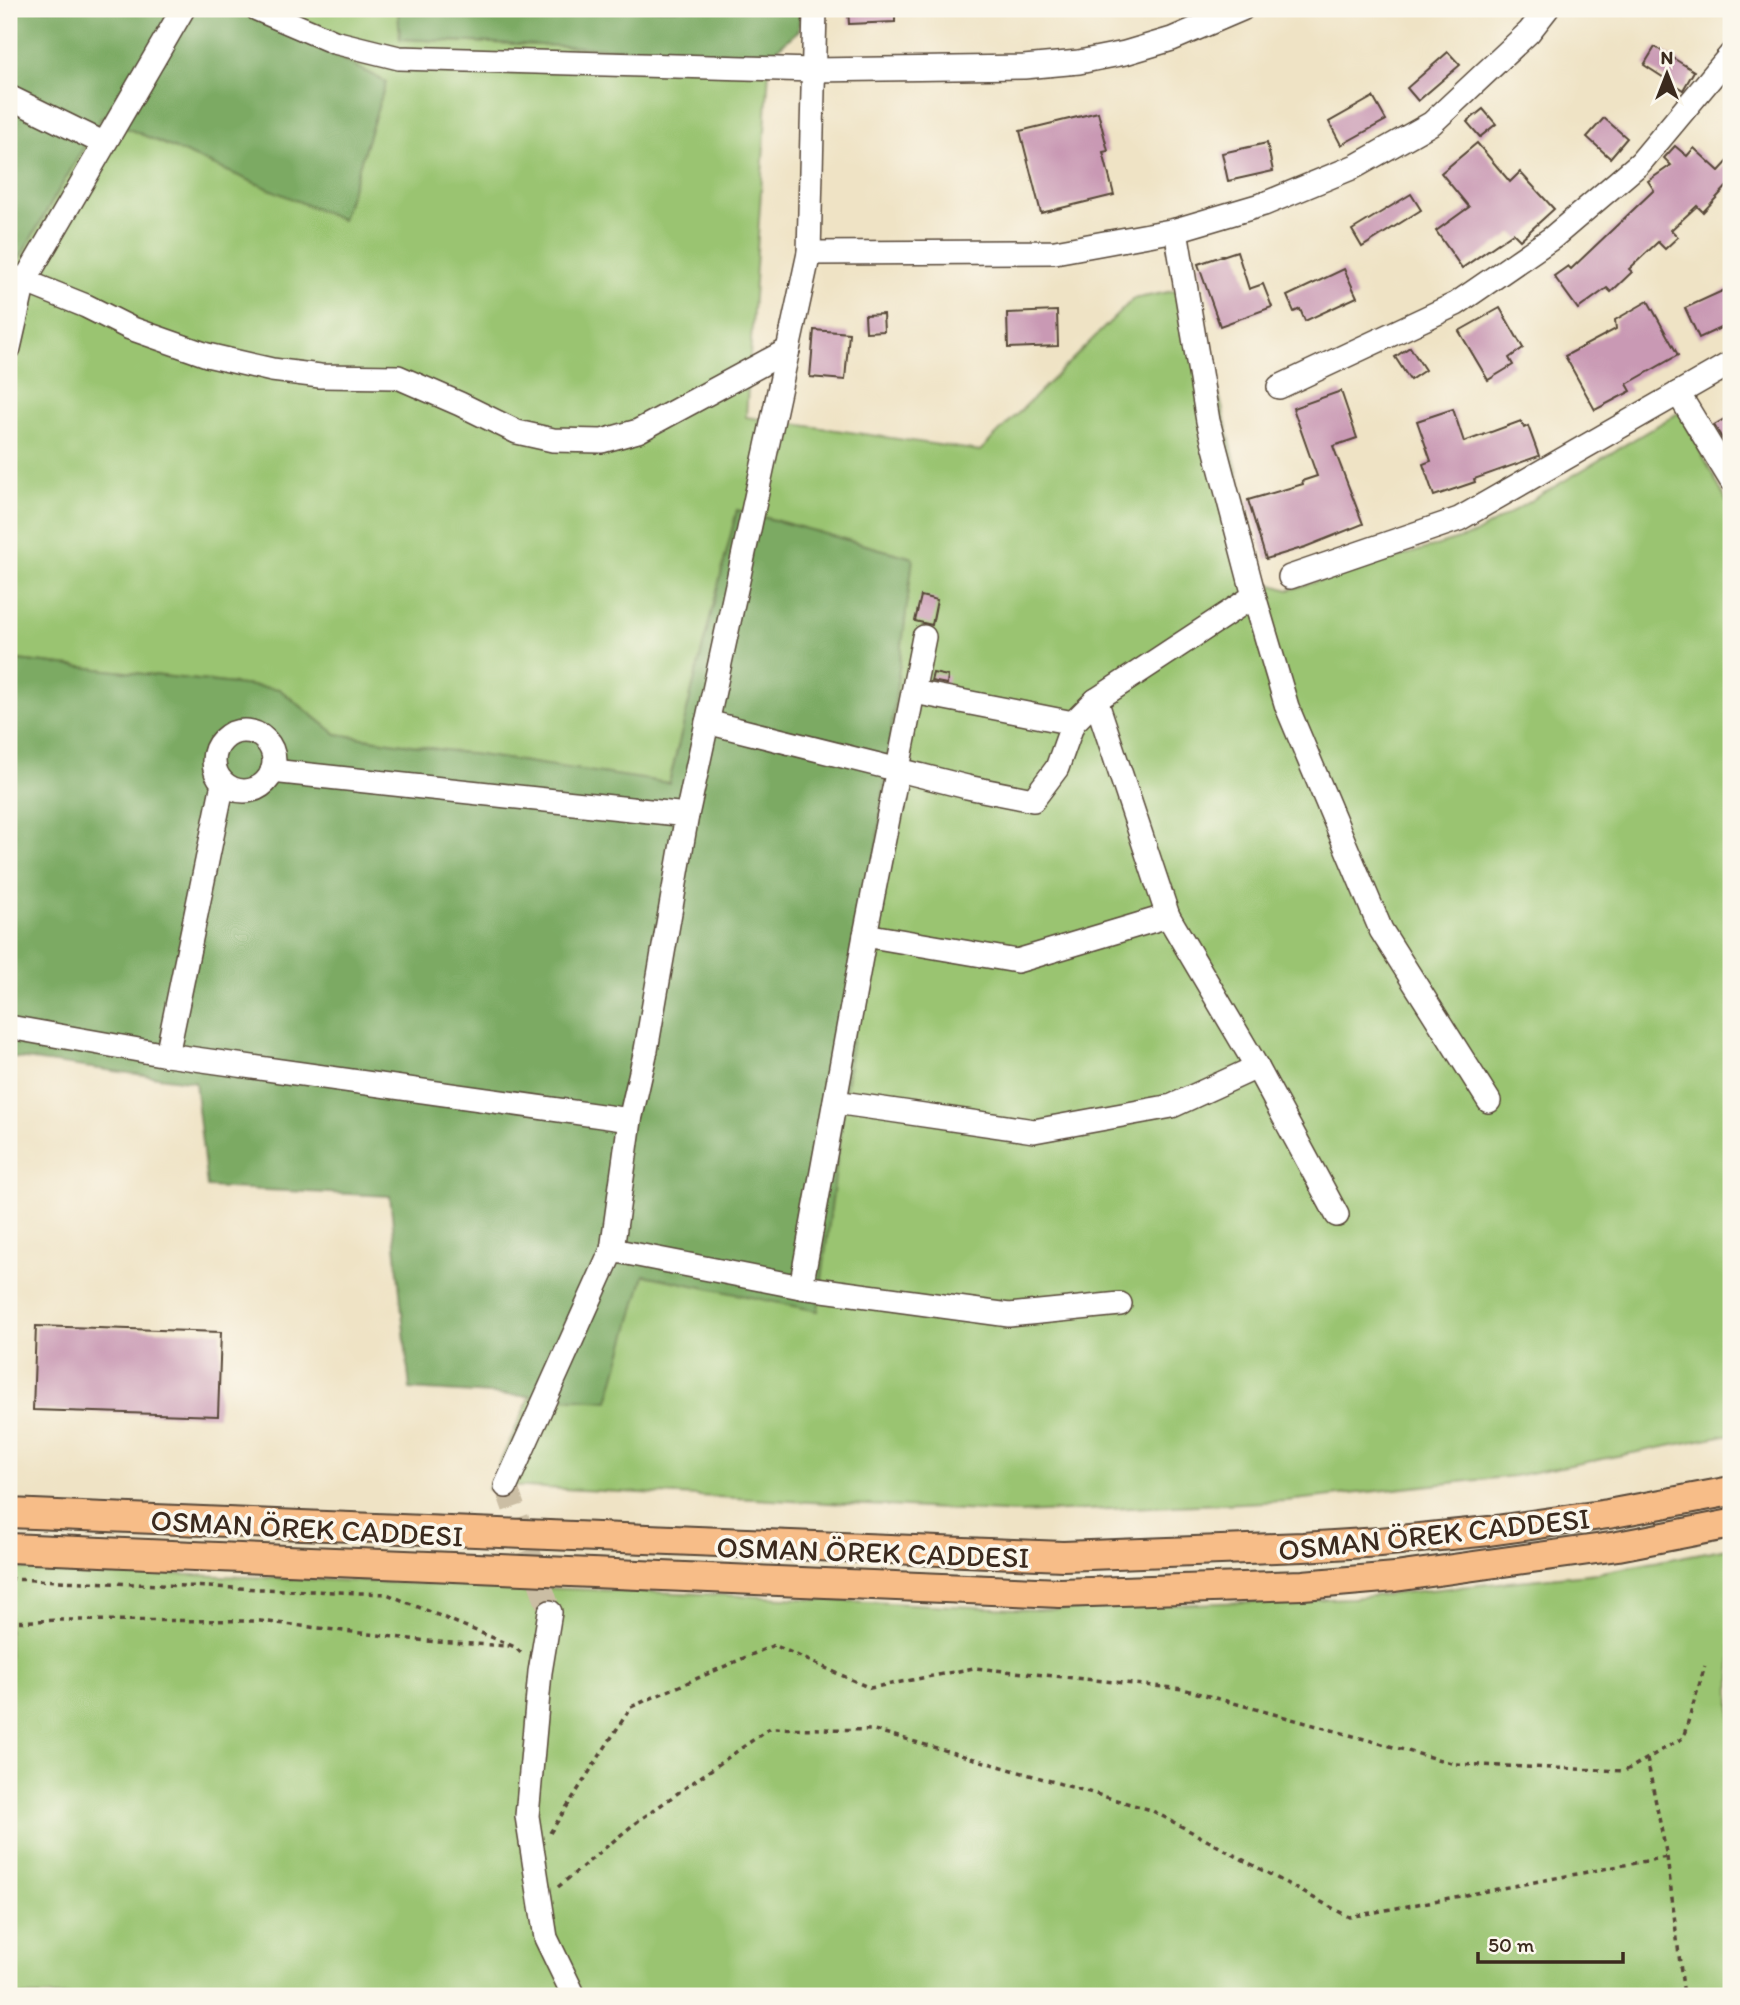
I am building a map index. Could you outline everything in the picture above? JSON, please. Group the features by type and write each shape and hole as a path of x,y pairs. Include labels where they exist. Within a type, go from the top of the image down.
{"main road":[{"name":"OSMAN ÖREK CADDESI","path":"9,1513 1063,1556 1380,1542 1555,1521 1731,1491"},
{"name":"OSMAN ÖREK CADDESI","path":"9,1548 1060,1593 1303,1585 1395,1577 1618,1546 1731,1524"}],"street":[{"path":"9,348 17,279 183,9"},
{"path":"257,9 334,42 399,58 813,70 1024,67 1079,62 1125,53 1172,38 1242,9"},
{"path":"506,1486 612,1250 630,1120 646,1050 687,815 809,253 815,9"},
{"path":"809,253 1055,252 1176,230 1264,204 1356,166 1432,123 1529,32 1547,9"},
{"path":"1279,387 1456,304 1552,238 1640,163 1731,54"},
{"path":"9,97 103,143"},
{"path":"1176,230 1208,421 1254,596 1287,707 1381,930 1489,1101"},
{"path":"17,279 86,306 130,328 207,355 272,370 320,376 398,377 517,432 552,440 602,441 638,430 788,350"},
{"path":"1290,578 1459,519 1731,363"},
{"path":"1678,393 1731,480"},
{"path":"706,722 967,787 1033,800 1057,768 1073,723 1096,701 1254,596"},
{"path":"801,1287 864,935 924,637"},
{"path":"914,692 1073,723"},
{"path":"1096,701 1168,916 1337,1214"},
{"path":"167,1055 223,783 214,765 214,755 217,746 232,733 252,732 268,743 272,751 272,771 267,780 251,790 241,790 223,783"},
{"path":"272,771 687,815"},
{"path":"864,935 1017,961 1168,916"},
{"path":"9,1027 167,1055 630,1120"},
{"path":"835,1102 1034,1131 1172,1106 1256,1067"},
{"path":"612,1250 801,1287 1009,1315 1120,1304"},
{"path":"550,1612 540,1671 527,1816 546,1938 574,1996"}],"path":[{"path":"9,1579 387,1594 515,1647 540,1671"},
{"path":"9,1622 260,1621 436,1642 515,1647"},
{"path":"533,1859 631,1707 774,1645 870,1688 974,1668 1183,1689 1455,1764 1625,1771 1683,1738 1705,1666"},
{"path":"540,1901 634,1824 770,1728 874,1730 1151,1810 1349,1917 1667,1857"},
{"path":"1647,1759 1667,1857 1684,1996"}],"green space":[{"path":"9,9 243,9 386,82 342,220 101,117 15,266 9,264"},
{"path":"243,9 398,9 400,39 770,55 746,417 980,451 1133,299 1194,287 1263,582 1289,590 1475,534 1680,412 1731,510 1731,1434 1514,1476 1286,1501 1020,1513 506,1486 488,1489 913,558 737,510 669,783 336,734 279,689 9,659 9,264 15,266 101,117 342,220 386,82"},
{"path":"398,9 800,9 799,30 770,55 400,39"},
{"path":"737,510 913,558 818,1311 644,1275 608,1401 410,1389 390,1196 207,1187 195,1082 9,1057 9,659 279,689 336,734 669,783"},
{"path":"1727,1548 1731,1573 1731,1996 9,1996 9,1568 704,1594 1036,1610 1352,1598 1597,1573"}],"building":[{"path":"848,9 895,9 895,22 849,24"},
{"path":"1655,47 1694,71 1683,90 1644,65"},
{"path":"1448,52 1460,65 1418,101 1407,88"},
{"path":"1373,97 1386,120 1341,145 1329,122"},
{"path":"1483,109 1496,124 1480,137 1467,122"},
{"path":"1098,112 1108,151 1103,152 1114,195 1041,213 1020,131"},
{"path":"1604,118 1627,138 1610,158 1587,137"},
{"path":"1267,143 1273,171 1228,181 1222,153"},
{"path":"1477,143 1510,182 1520,172 1554,209 1520,240 1513,233 1462,268 1436,231 1469,207 1441,173"},
{"path":"1675,146 1687,156 1694,148 1719,171 1731,158 1731,182 1703,212 1697,206 1671,230 1678,237 1665,249 1658,242 1629,269 1632,272 1611,292 1607,288 1578,309 1554,276 1568,266 1571,269 1654,190 1648,181 1671,165 1664,158"},
{"path":"1411,194 1421,210 1362,247 1352,230"},
{"path":"1237,251 1249,289 1263,284 1272,307 1220,326 1198,264"},
{"path":"1344,269 1357,297 1305,321 1300,309 1294,312 1287,296"},
{"path":"1731,287 1731,323 1699,338 1685,308"},
{"path":"1648,301 1678,355 1627,384 1631,391 1595,410 1565,356 1616,329 1615,320"},
{"path":"1500,308 1523,348 1509,358 1513,365 1488,380 1459,331"},
{"path":"1057,311 1058,346 1008,348 1007,313"},
{"path":"883,314 884,331 866,332 865,315"},
{"path":"814,330 849,333 845,380 810,377"},
{"path":"1410,347 1425,370 1410,380 1395,357"},
{"path":"1341,391 1357,438 1333,446 1363,524 1266,559 1248,500 1303,484 1302,481 1317,476 1293,408"},
{"path":"1453,409 1464,442 1521,421 1524,428 1528,426 1539,456 1434,496 1423,464 1431,461 1417,421"},
{"path":"1731,415 1731,453 1714,425"},
{"path":"921,596 937,600 932,625 915,621"},
{"path":"933,673 948,676 947,684 931,681"},
{"path":"36,1326 221,1332 218,1416 33,1410"}],"tunnel":[{"path":"506,1486 550,1612"}]}
